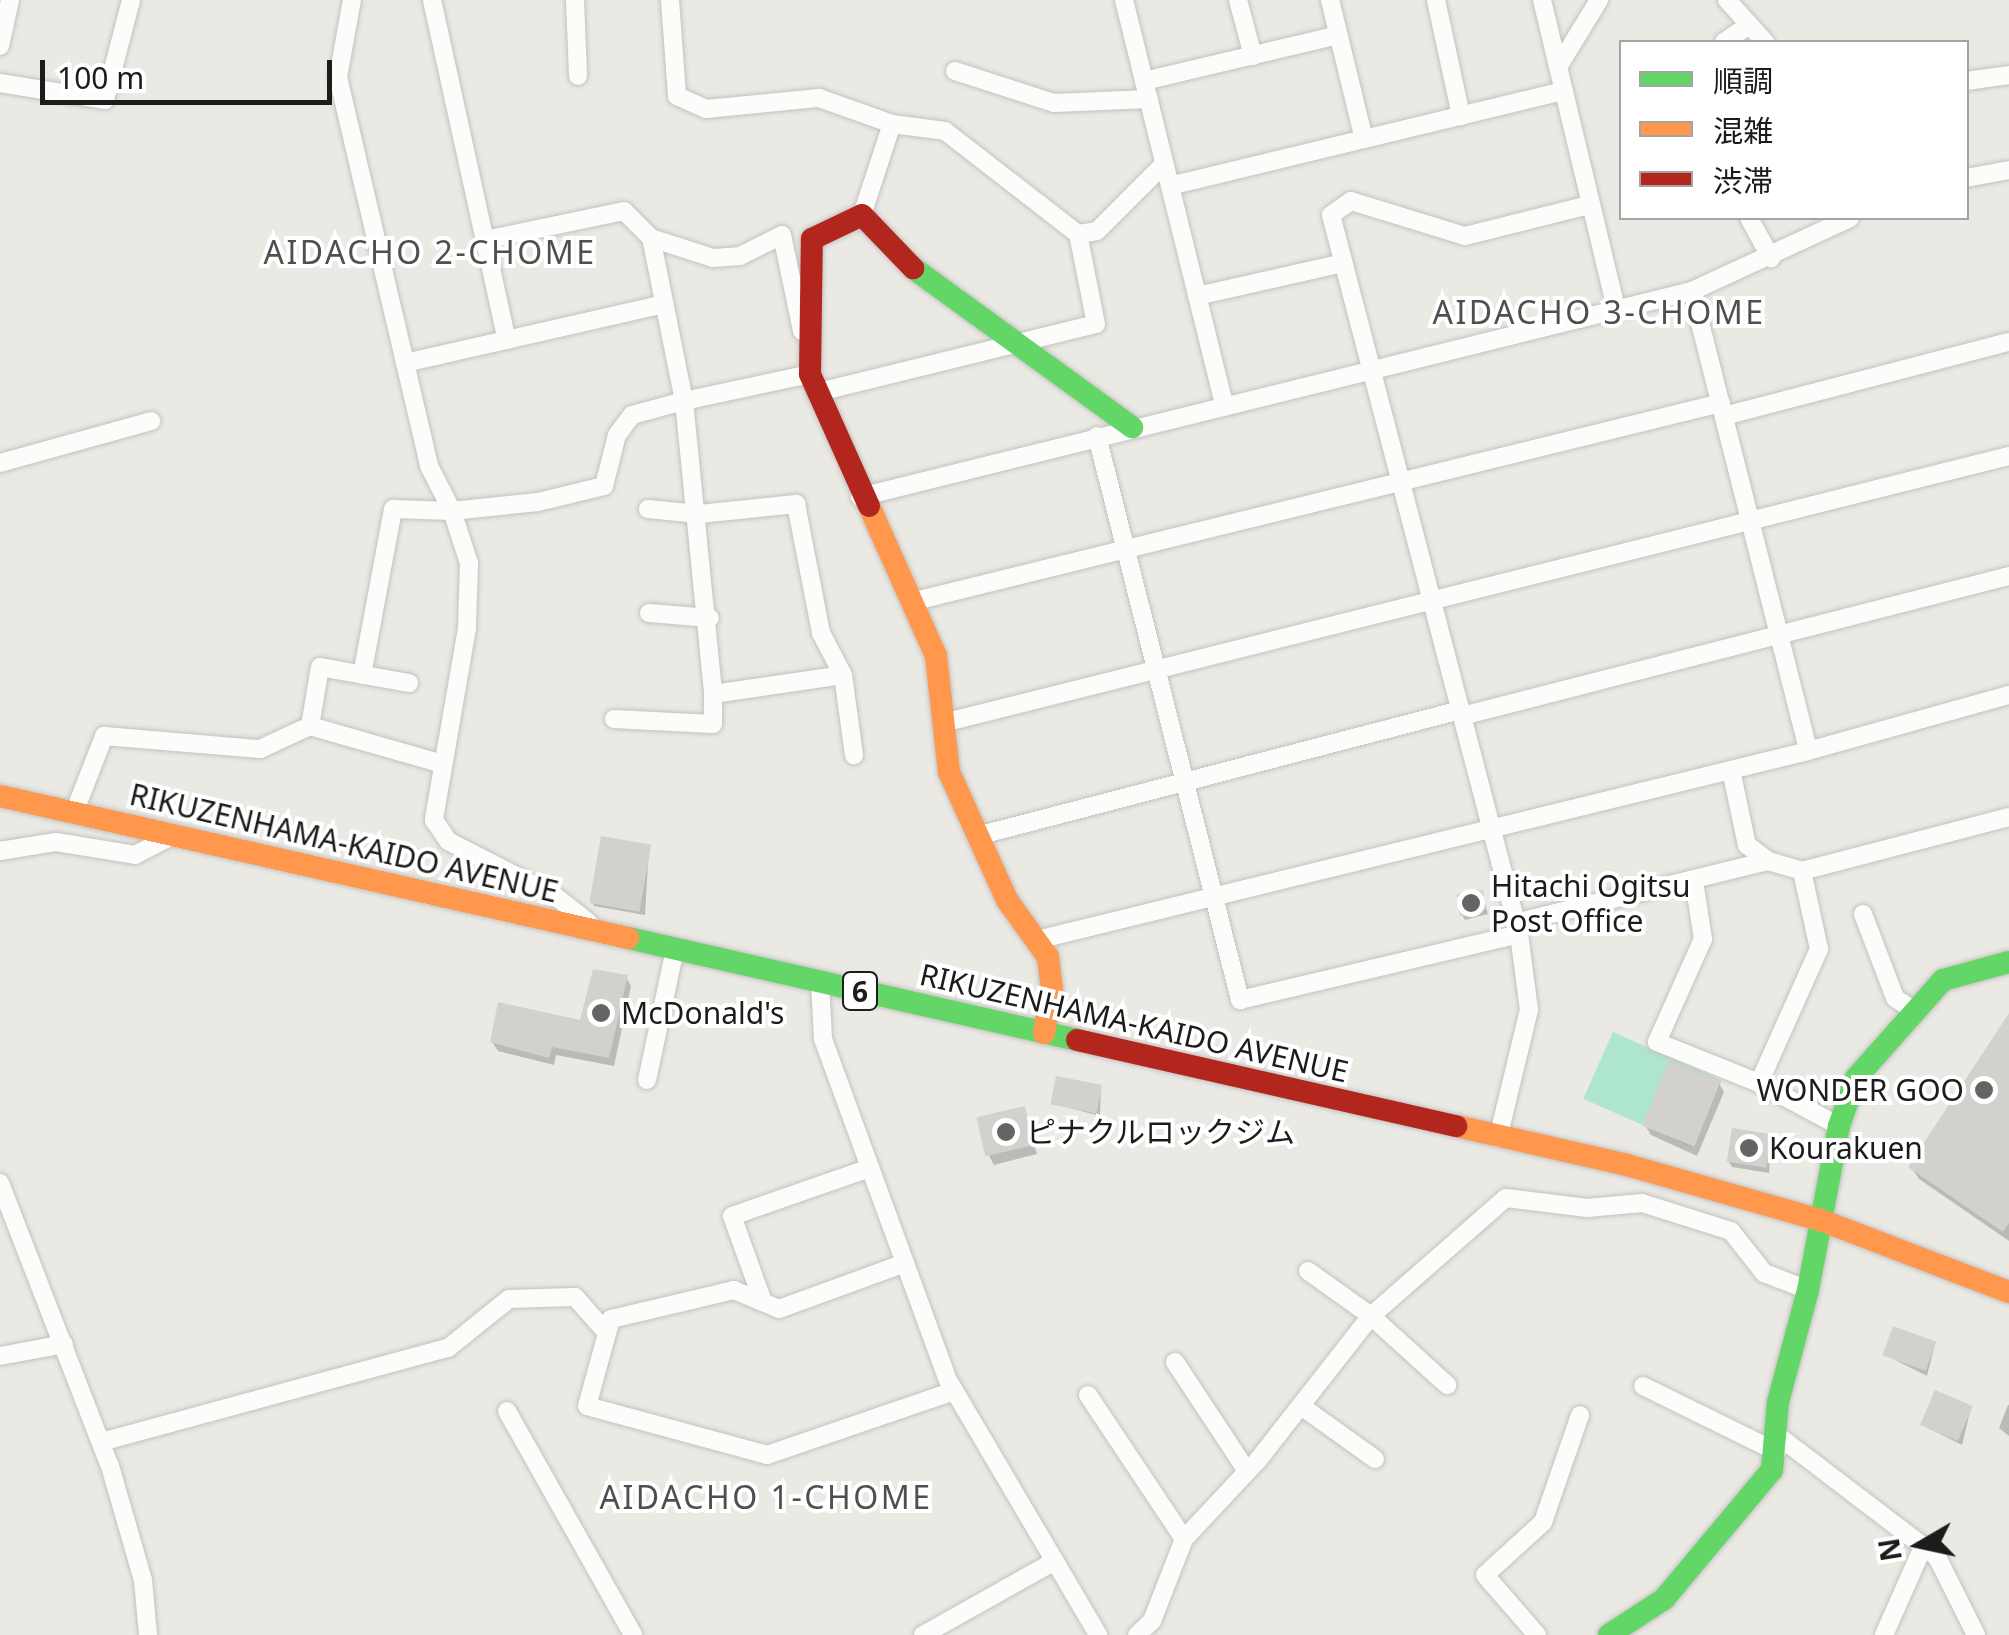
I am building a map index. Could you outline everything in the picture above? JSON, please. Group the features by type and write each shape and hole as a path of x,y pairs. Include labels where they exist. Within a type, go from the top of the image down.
{"main road":[{"path":"1044,1033 1051,970 1037,940 1006,900 948,772 936,656 860,497 815,383 812,239 862,215 930,285 1132,427"},
{"name":"RIKUZENHAMA-KAIDO AVENUE","path":"0,796 1628,1165 1823,1221 2009,1292"},
{"path":"1609,1635 1682,1579 1759,1493 1777,1443 1782,1383 1808,1290 1840,1126 1856,1078 1943,980 2009,962"}],"street":[{"path":"0,46 10,0"},
{"path":"0,83 105,100 130,0"},
{"path":"352,0 338,77 428,466 452,510 469,563 467,628 439,763 434,820 448,841 555,896 600,932"},
{"path":"432,0 507,340"},
{"path":"575,0 578,76"},
{"path":"362,675 393,509 452,510 538,502 604,486 616,435 632,415 684,401 815,383 1096,324 1078,234 968,144 945,131 892,124 820,98 706,109 677,96 670,0"},
{"path":"1124,0 1224,404"},
{"path":"1238,0 1253,56"},
{"path":"1330,0 1364,139"},
{"path":"1436,0 1461,116"},
{"path":"1542,0 1588,205 1616,309"},
{"path":"1558,67 1599,0"},
{"path":"1726,0 1763,40"},
{"path":"1727,40 1748,25"},
{"path":"956,71 1054,103 1146,90 1253,56 1338,36"},
{"path":"1969,81 2009,75"},
{"path":"1170,186 1564,91"},
{"path":"862,215 892,124"},
{"path":"1078,234 1097,230 1164,164"},
{"path":"1969,177 2009,170"},
{"path":"1498,1138 1529,1010 1517,929 1330,216 1351,201 1465,236 1588,205"},
{"path":"485,240 624,211 651,238 713,258 740,256 782,235 815,383"},
{"path":"1750,220 1771,258"},
{"path":"860,497 1370,366 1692,291 1771,258 1846,220"},
{"path":"614,719 713,724 710,618 699,514 684,401 651,238"},
{"path":"1197,296 1343,263"},
{"path":"1692,291 1808,751"},
{"path":"405,362 664,304"},
{"path":"912,602 2009,342"},
{"path":"0,463 150,422"},
{"path":"1097,436 1240,1000 1768,861"},
{"path":"944,723 2009,456"},
{"path":"648,509 699,514 796,504 821,633 843,675 854,755"},
{"path":"978,836 2009,576"},
{"path":"649,613 710,618"},
{"path":"310,726 320,668 409,683"},
{"path":"713,694 843,675"},
{"path":"1037,940 1808,751 2009,694"},
{"path":"74,813 104,736 260,750 310,726 439,763"},
{"path":"1732,770 1747,845 1768,861 1802,871 2009,817"},
{"path":"0,851 56,842 135,855 173,835"},
{"path":"1760,1083 1819,949 1802,871"},
{"path":"1694,881 1703,939 1657,1042 1760,1083 1840,1126"},
{"path":"1863,914 1895,998 1914,1011"},
{"path":"647,1080 675,949"},
{"path":"820,982 822,1039 954,1391 1098,1635"},
{"path":"762,1302 732,1216 870,1168"},
{"path":"0,1183 101,1442 143,1580 148,1635"},
{"path":"1138,1635 1152,1620 1184,1539 1247,1471 1371,1316 1506,1198 1587,1208 1642,1204 1731,1231 1764,1274 1808,1290"},
{"path":"905,1263 779,1309 734,1290 610,1319 587,1406 767,1456 954,1391"},
{"path":"1308,1270 1371,1316 1447,1385"},
{"path":"101,1442 448,1348 509,1299 575,1297 607,1334"},
{"path":"0,1356 64,1344"},
{"path":"1175,1362 1247,1471"},
{"path":"1643,1386 1777,1443 1924,1547 1937,1557 1976,1635"},
{"path":"1088,1395 1184,1539"},
{"path":"1300,1406 1375,1459"},
{"path":"507,1411 633,1635"},
{"path":"1538,1635 1484,1575 1542,1522 1580,1415"},
{"path":"1884,1635 1924,1547"},
{"path":"923,1635 1055,1561"}],"green space":[{"path":"1613,1032 1722,1080 1692,1147 1583,1099"}],"building":[{"path":"601,836 651,845 639,912 589,903"},
{"path":"1483,890 1486,909 1460,916 1457,894"},
{"path":"593,969 628,975 609,1058 552,1047 549,1058 490,1042 498,1002 580,1020"},
{"name":"WONDER GOO","path":"2009,1013 2009,1223 2003,1232 1908,1167"},
{"path":"1669,1060 1721,1081 1694,1147 1642,1126"},
{"path":"1056,1076 1102,1085 1097,1113 1050,1104"},
{"name":"ピナクルロックジム","path":"1025,1106 1034,1145 985,1156 976,1117"},
{"name":"Kourakuen","path":"1732,1128 1772,1134 1766,1168 1727,1162"},
{"path":"1893,1326 1936,1342 1926,1371 1882,1355"},
{"path":"1935,1390 1973,1406 1958,1441 1920,1425"}],"traffic: fast":[{"path":"913,268 1132,427"},
{"path":"628,938 1077,1040"},
{"path":"1609,1635 1664,1599 1772,1470 1778,1402 1808,1290 1839,1126 1856,1078 1943,980 2009,962"}],"traffic: slow":[{"path":"869,506 936,656 949,772 1007,900 1048,957 1052,988 1044,1033"},
{"path":"0,796 628,938"},
{"path":"1456,1126 1627,1165 1823,1221 2009,1292"}],"traffic: jam":[{"path":"869,506 810,374 812,239 862,215 913,268"},
{"path":"1077,1040 1456,1126"}],"place":[{"name":"Hitachi Ogitsu Post Office","path":"1471,903"},
{"name":"McDonald's","path":"601,1013"},
{"name":"WONDER GOO","path":"1984,1090"},
{"name":"ピナクルロックジム","path":"1006,1132"},
{"name":"Kourakuen","path":"1749,1148"}],"district":[{"name":"AIDACHO 2-CHOME","path":"430,252"},
{"name":"AIDACHO 3-CHOME","path":"1599,312"},
{"name":"AIDACHO 1-CHOME","path":"766,1497"}]}
